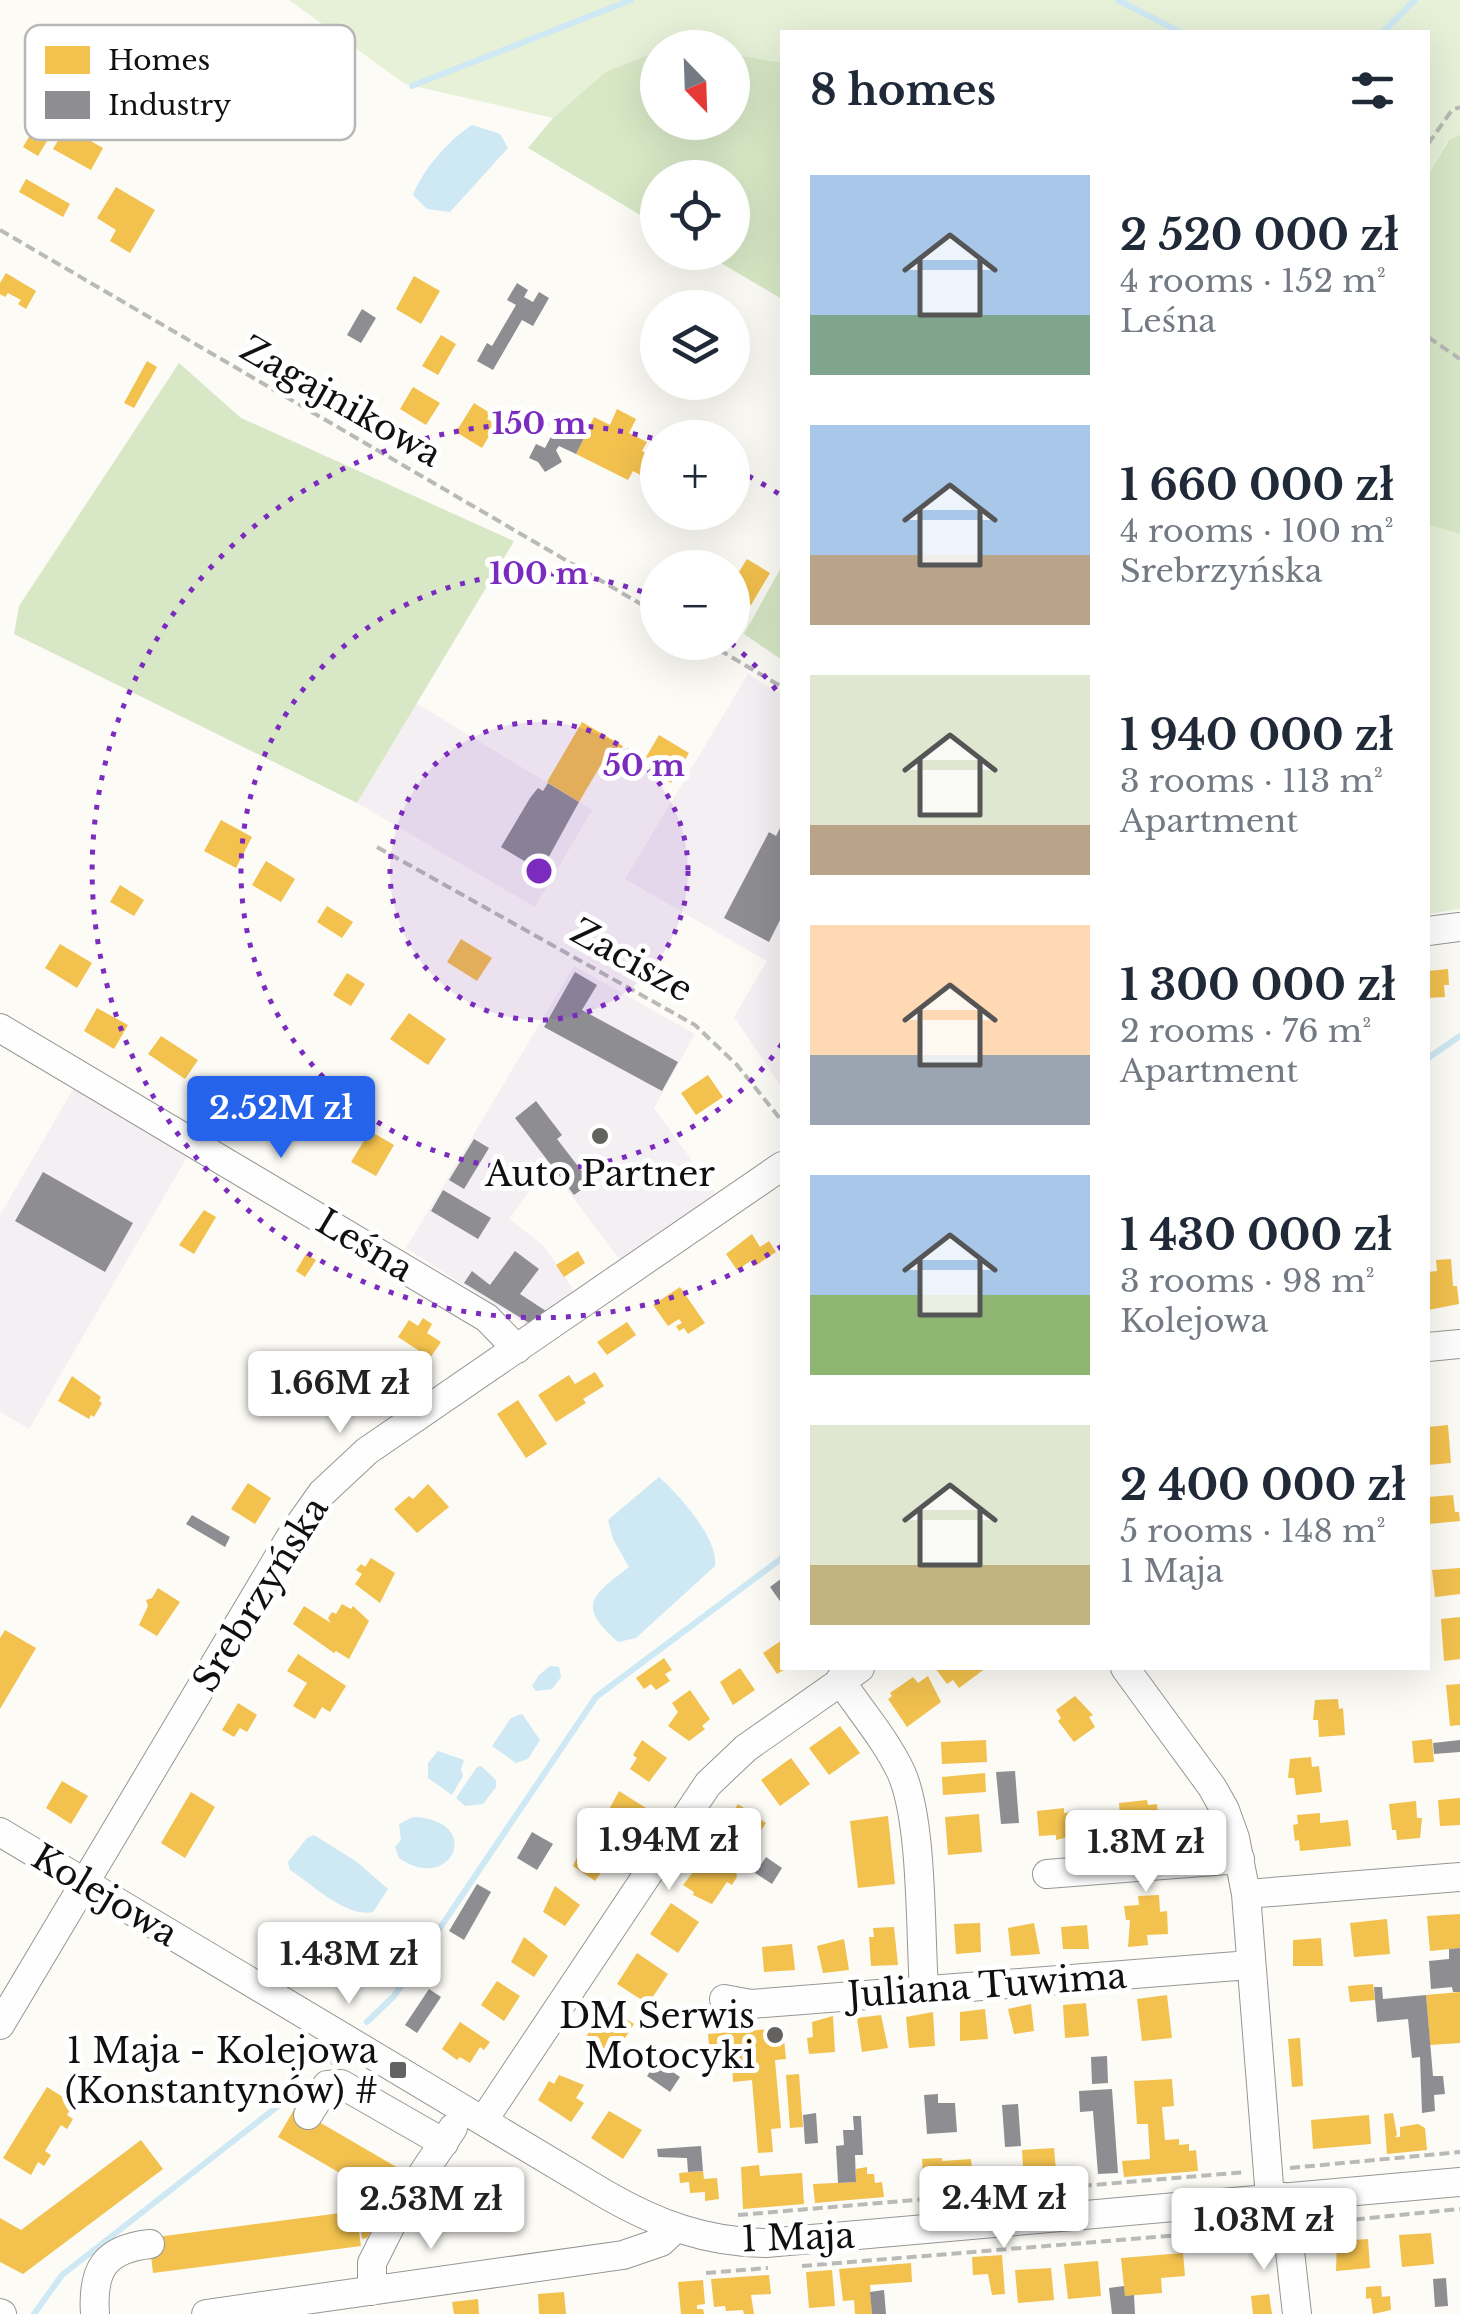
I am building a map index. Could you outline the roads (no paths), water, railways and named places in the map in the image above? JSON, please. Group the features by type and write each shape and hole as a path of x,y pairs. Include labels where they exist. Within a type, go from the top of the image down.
{"street":[{"path":"1430,930 1460,927"},
{"name":"Leśna","path":"0,1028 487,1318 517,1349"},
{"name":"Srebrzyńska","path":"0,2026 305,1514 343,1471 780,1167"},
{"path":"1430,1347 1460,1344"},
{"path":"1126,1670 1212,1787 1225,1810 1240,1858 1267,2170 1288,2227 1297,2314"},
{"path":"407,2197 444,2143 473,2115 708,1784 746,1748 850,1674 908,1791 914,1828 924,1989"},
{"name":"Kolejowa","path":"0,1832 605,2194 676,2229"},
{"path":"1048,1874 1240,1858"},
{"path":"1246,1894 1460,1878"},
{"name":"Juliana Tuwima","path":"724,1999 750,2004 1250,1965"},
{"path":"308,2115 322,2090 333,2082 444,2143"},
{"name":"1 Maja","path":"676,2229 719,2240 766,2243 1460,2182"},
{"path":"372,2291 372,2262 391,2224"},
{"path":"206,2314 623,2255 661,2242 676,2229"},
{"path":"95,2314 94,2296 102,2264 123,2249 150,2244"}],"water":[{"path":"472,125 500,134 508,148 450,212 427,209 413,195 417,185 438,156"},
{"path":"659,1477 704,1531 715,1555 715,1566 636,1638 618,1642 593,1609 598,1593 629,1567 613,1539 608,1520"},
{"path":"550,1666 559,1667 561,1677 552,1689 536,1691 532,1686"},
{"path":"522,1714 540,1740 528,1759 516,1763 492,1746 511,1718"},
{"path":"438,1751 464,1760 463,1776 452,1795 428,1778 428,1763"},
{"path":"481,1766 496,1780 496,1787 483,1804 465,1806 456,1798"},
{"path":"413,1817 435,1821 449,1830 453,1852 446,1862 433,1868 418,1867 399,1858 395,1847 401,1840 399,1824"},
{"path":"314,1835 357,1862 388,1889 373,1912 341,1905 290,1870 288,1862"}],"waterway":[{"path":"412,86 631,0"},
{"path":"1118,0 1176,30"},
{"path":"1385,30 1415,0"},
{"path":"1430,1057 1460,1036"},
{"path":"367,2022 394,1996 596,1697 780,1559"},
{"path":"332,2062 336,2058"},
{"path":"34,2314 62,2275 305,2085"}],"place":[{"name":"Auto Partner","path":"600,1136"},
{"name":"DM Serwis Motocyki","path":"775,2035"},
{"name":"1 Maja - Kolejowa (Konstantynów) #","path":"398,2070"}]}
